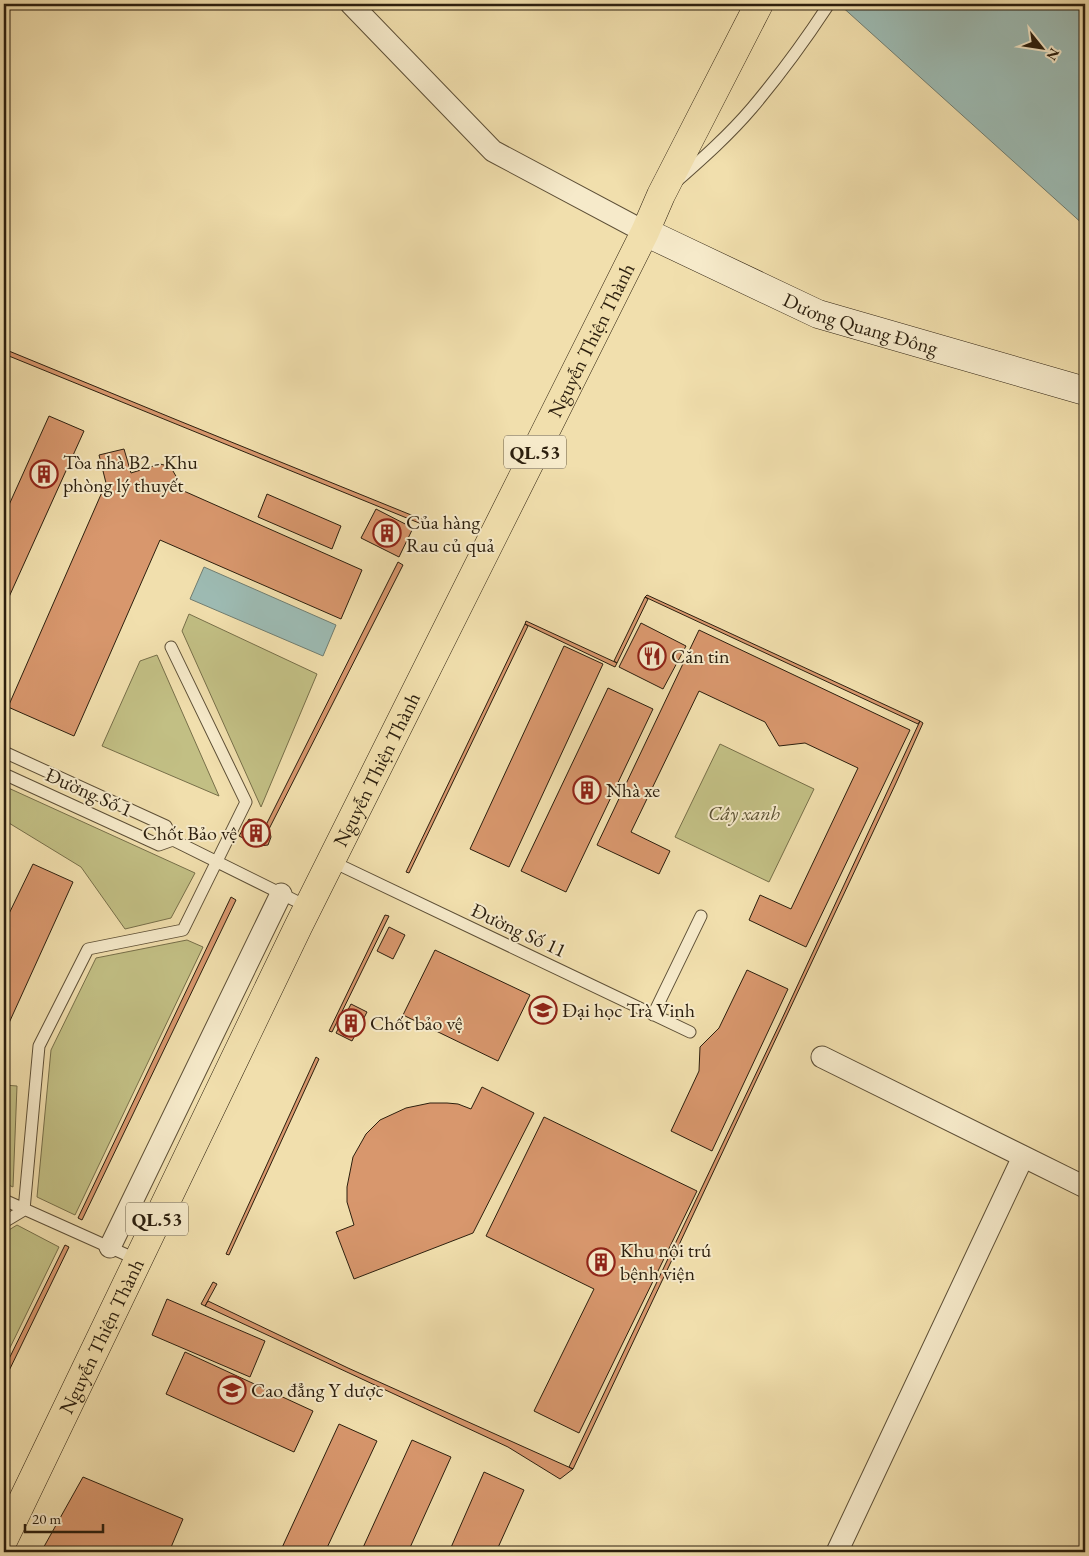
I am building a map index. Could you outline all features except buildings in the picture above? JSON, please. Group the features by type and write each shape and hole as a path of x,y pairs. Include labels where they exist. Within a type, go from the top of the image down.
{"highway":[{"name":"Nguyễn Thiện Thành","path":"4,1539 308,907 645,232 661,195 759,4"}],"street":[{"path":"351,4 493,151 645,232"},
{"name":"Dương Quang Đông","path":"645,232 818,314 1085,391"},
{"path":"110,1247 281,894"},
{"path":"822,1057 1085,1187"},
{"path":"837,1552 1023,1156"}],"lane":[{"path":"661,195 713,148 751,109 794,56 827,7"},
{"path":"24,1210 39,1046 88,949 183,930 246,802 171,647"},
{"path":"4,752 166,826 173,840 308,907"},
{"name":"Đường Số 1","path":"4,774 159,844 173,840"},
{"name":"Đường Số 11","path":"331,861 690,1032"},
{"path":"653,1015 701,916"},
{"path":"4,1200 138,1260"},
{"path":"4,1222 24,1210"}],"green space":[{"path":"189,614 317,674 261,807 182,631"},
{"path":"157,655 219,796 102,746 140,661"},
{"name":"Cây xanh","path":"720,744 814,789 769,882 675,837"},
{"path":"4,786 195,873 171,918 125,929 81,867 4,820"},
{"path":"187,940 203,947 75,1215 37,1197 51,1050 96,958"},
{"path":"4,1085 17,1086 13,1187 4,1183"},
{"path":"17,1225 59,1247 4,1360 4,1233"}],"water":[{"path":"839,4 1074,4 1085,14 1085,226"},
{"path":"204,567 336,625 323,656 190,599"}],"place":[{"name":"Tòa nhà B2 - Khu phòng lý thuyết","path":"44,474"},
{"name":"Của hàng Rau củ quả","path":"387,533"},
{"name":"Căn tin","path":"652,656"},
{"name":"Nhà xe","path":"587,790"},
{"name":"Chốt Bảo vệ","path":"256,833"},
{"name":"Đại học Trà Vinh","path":"543,1010"},
{"name":"Chốt bảo vệ","path":"351,1023"},
{"name":"Khu nội trú bệnh viện","path":"601,1262"},
{"name":"Cao đẳng Y dược","path":"232,1390"}]}
